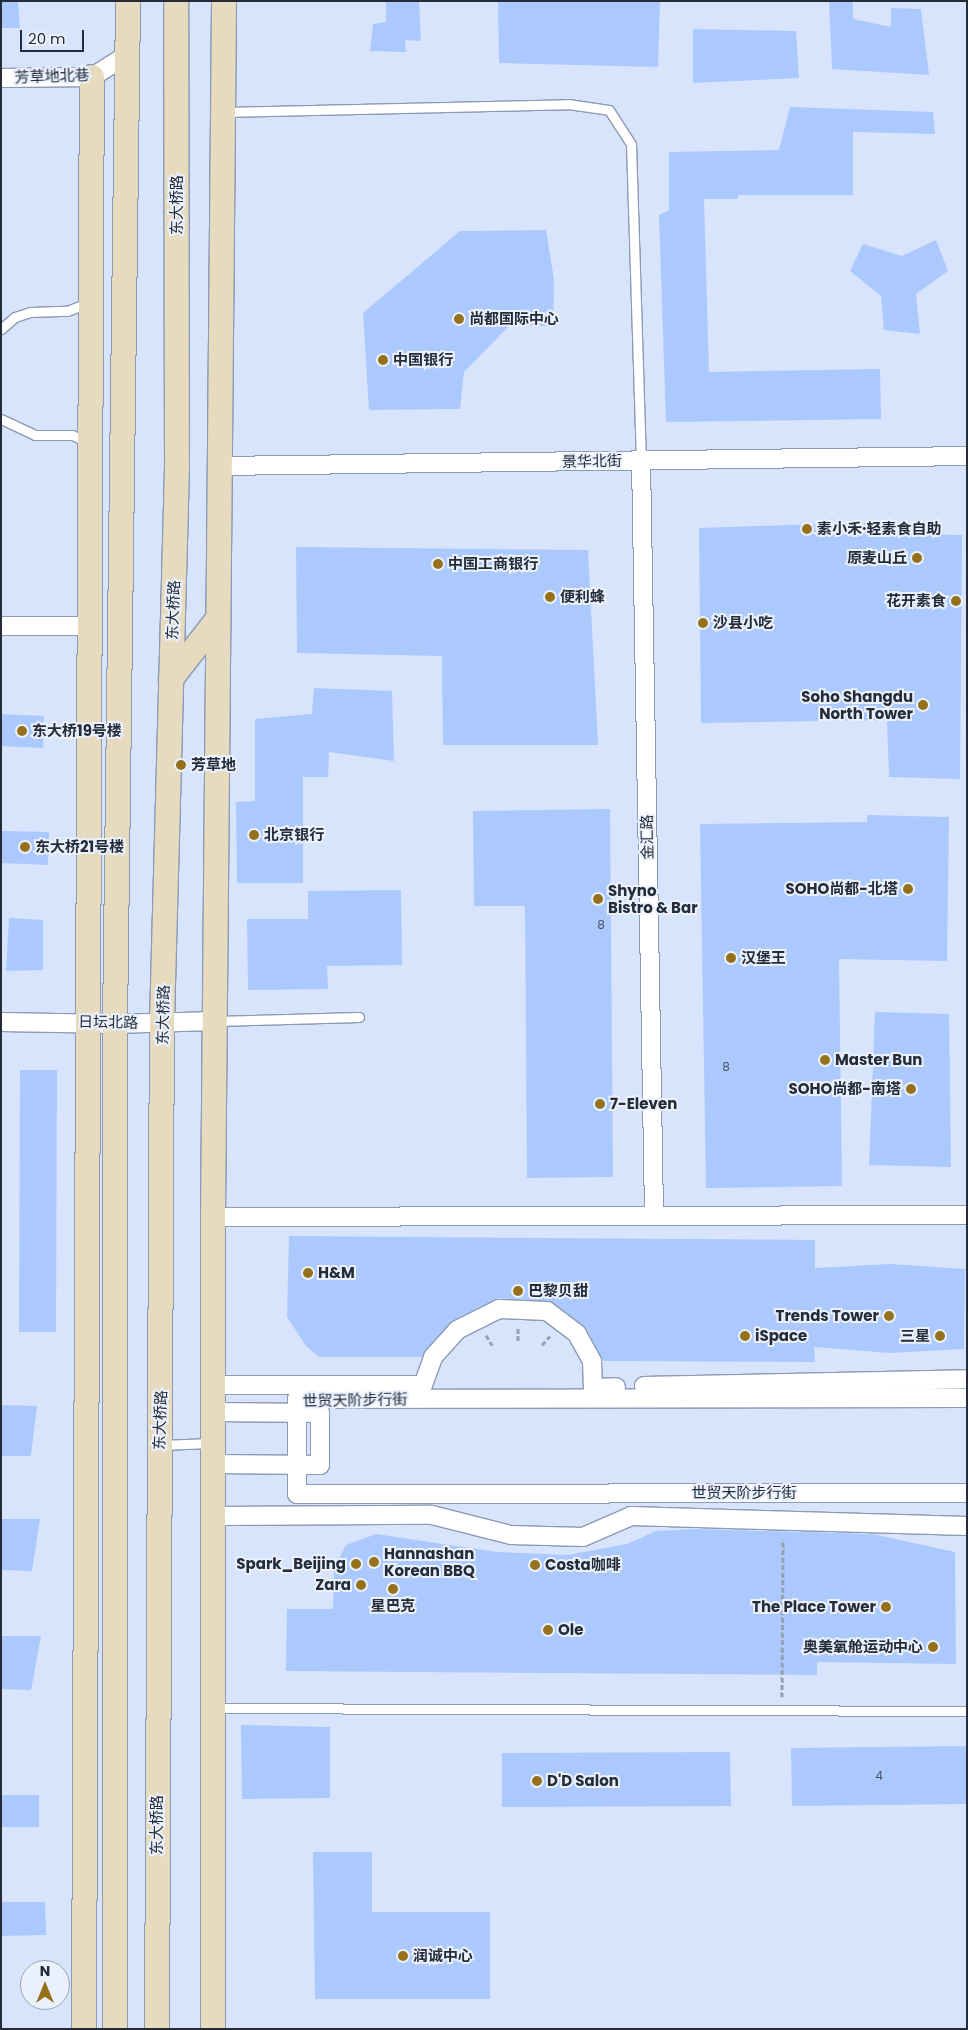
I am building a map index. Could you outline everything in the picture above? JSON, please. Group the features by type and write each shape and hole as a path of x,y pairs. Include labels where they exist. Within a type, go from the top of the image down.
{"street":[{"path":"115,2029 115,1024 128,1"},
{"name":"东大桥路","path":"157,2029 162,1022 177,466 176,1"},
{"path":"213,2029 212,1217 224,1"},
{"name":"芳草地北巷","path":"1,78 92,76 127,55"},
{"path":"84,2029 86,1021 92,76"},
{"name":"景华北街","path":"218,466 967,456"},
{"name":"金汇路","path":"641,460 654,1214"},
{"path":"171,679 217,620"},
{"path":"1,626 89,626"},
{"name":"日坛北路","path":"1,1022 86,1021 115,1024 214,1021"},
{"path":"212,1217 654,1214 967,1215"},
{"path":"212,1385 423,1385 433,1357 457,1330 499,1309 547,1312 577,1334 592,1361 593,1388 967,1379"},
{"name":"世贸天阶步行街","path":"967,1398 297,1398 297,1494 967,1493"},
{"path":"212,1412 297,1412"},
{"path":"212,1454 297,1465"},
{"path":"212,1516 432,1515 511,1536 583,1536 631,1516 967,1526"}],"lane":[{"path":"223,112 568,104 609,110 630,144 641,460"},
{"path":"1,329 15,317 30,312 67,311 90,302"},
{"path":"1,419 35,435 72,435 90,443"},
{"path":"214,1021 359,1017"},
{"path":"159,1445 212,1454"},
{"path":"212,1708 967,1711"}],"path":[{"path":"782,1710 783,1521"}],"building":[{"path":"1,1 18,1 20,28 1,28"},
{"path":"386,1 419,1 421,41 405,40 406,52 370,51 373,24 386,22"},
{"path":"498,1 660,1 658,67 499,63"},
{"path":"829,1 853,1 853,19 891,27 891,8 921,9 929,75 832,69"},
{"path":"693,29 796,31 799,78 693,83"},
{"path":"790,107 933,112 935,134 853,132 853,195 738,195 738,199 704,199 709,372 880,369 881,419 666,422 659,215 669,210 669,152 779,150"},
{"name":"尚都国际中心","path":"546,230 554,280 553,326 510,325 464,372 460,409 369,410 363,313 460,231"},
{"path":"936,240 948,271 916,294 920,334 884,330 881,296 850,271 863,244 902,256"},
{"path":"879,522 879,533 962,535 960,779 889,777 887,720 701,723 699,528"},
{"path":"296,547 588,550 598,745 443,745 442,656 297,653"},
{"path":"314,688 392,691 394,761 329,752 328,777 303,777 303,883 237,883 236,802 255,801 255,719 312,714"},
{"name":"东大桥19号楼","path":"1,714 44,716 43,748 1,746"},
{"path":"610,809 613,1177 527,1178 525,906 474,906 473,811"},
{"path":"867,815 949,817 947,961 839,959 842,1186 706,1188 700,824 867,822"},
{"name":"东大桥21号楼","path":"1,831 49,832 48,865 1,863"},
{"path":"401,890 402,965 327,966 328,989 248,990 247,919 308,919 308,891"},
{"path":"9,918 43,920 43,970 6,971"},
{"name":"SOHO尚都-南塔","path":"875,1012 949,1014 951,1167 869,1165"},
{"path":"20,1070 57,1070 56,1332 19,1332"},
{"path":"289,1236 815,1240 815,1268 890,1264 965,1269 964,1349 889,1353 814,1347 815,1362 603,1361 586,1329 553,1303 499,1298 452,1321 422,1357 319,1357 306,1346 287,1317"},
{"path":"1,1405 37,1406 31,1456 1,1456"},
{"path":"1,1519 40,1519 32,1571 1,1570"},
{"path":"697,1529 872,1534 955,1552 956,1664 817,1662 817,1675 286,1671 287,1609 333,1609 334,1568 346,1545 376,1534 497,1552 568,1555 627,1544 656,1531"},
{"path":"1,1636 41,1636 31,1690 1,1689"},
{"path":"241,1725 330,1727 330,1798 242,1799"},
{"path":"967,1746 967,1804 792,1806 791,1748"},
{"path":"730,1752 731,1806 502,1807 502,1753"},
{"path":"1,1795 39,1795 39,1827 1,1827"},
{"name":"润诚中心","path":"313,1852 372,1852 372,1912 490,1912 490,1999 315,1999"},
{"path":"1,1902 45,1902 46,1935 1,1936"}],"place":[{"name":"尚都国际中心","path":"459,319"},
{"name":"中国银行","path":"383,360"},
{"name":"素小禾·轻素食自助","path":"807,529"},
{"name":"原麦山丘","path":"917,558"},
{"name":"中国工商银行","path":"438,564"},
{"name":"便利蜂","path":"550,597"},
{"name":"花开素食","path":"956,601"},
{"name":"沙县小吃","path":"703,623"},
{"name":"Soho Shangdu North Tower","path":"923,705"},
{"name":"东大桥19号楼","path":"22,731"},
{"name":"芳草地","path":"181,765"},
{"name":"北京银行","path":"254,835"},
{"name":"东大桥21号楼","path":"25,847"},
{"name":"SOHO尚都-北塔","path":"908,889"},
{"name":"Shyno Bistro & Bar","path":"598,899"},
{"name":"汉堡王","path":"731,958"},
{"name":"Master Bun","path":"825,1060"},
{"name":"SOHO尚都-南塔","path":"911,1089"},
{"name":"7-Eleven","path":"600,1104"},
{"name":"H&M","path":"308,1273"},
{"name":"巴黎贝甜","path":"518,1291"},
{"name":"Trends Tower","path":"889,1316"},
{"name":"iSpace","path":"745,1336"},
{"name":"三星","path":"940,1336"},
{"name":"Hannashan Korean BBQ","path":"374,1562"},
{"name":"Spark_Beijing","path":"356,1564"},
{"name":"Costa咖啡","path":"535,1565"},
{"name":"Zara","path":"361,1585"},
{"name":"星巴克","path":"393,1589"},
{"name":"The Place Tower","path":"886,1607"},
{"name":"Ole","path":"548,1630"},
{"name":"奥美氧舱运动中心","path":"933,1647"},
{"name":"D'D Salon","path":"537,1781"},
{"name":"润诚中心","path":"403,1956"}]}
